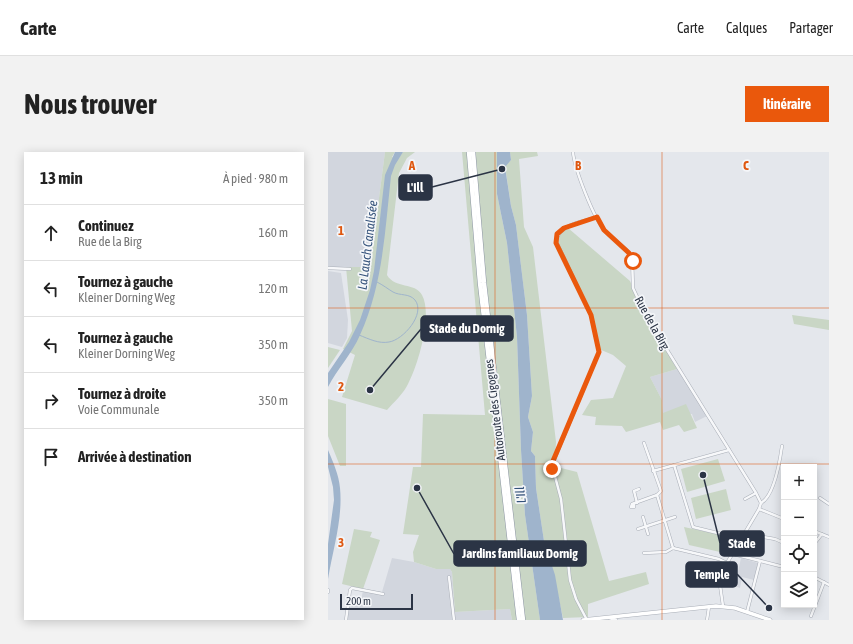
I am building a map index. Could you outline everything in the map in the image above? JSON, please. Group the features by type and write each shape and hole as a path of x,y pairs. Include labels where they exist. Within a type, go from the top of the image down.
{"highway":[{"name":"Autoroute des Cigognes","path":"469,152 480,283 519,620"},
{"name":"Autoroute des Cigognes","path":"473,152 484,283 523,620"}],"main road":[{"path":"583,620 608,617 619,618 709,606 723,606 770,620"}],"street":[{"name":"Rue de la Birg","path":"574,152 576,167 597,217 606,232 631,254 633,261 632,285 635,295 650,324 716,427 761,503"},
{"path":"587,620 576,599 570,580 561,499 552,465 599,352 591,315 556,241 557,234 564,228 597,217"},
{"path":"328,268 350,269"},
{"path":"639,489 634,491 636,503 657,496 661,491 644,443"},
{"path":"723,606 720,580 732,554 745,534 761,503 765,500 777,474 782,446"},
{"path":"653,471 729,450"},
{"path":"674,465 693,527 742,539"},
{"path":"745,499 756,493"},
{"path":"657,496 673,548"},
{"path":"820,498 829,504"},
{"path":"759,509 781,518"},
{"path":"643,517 648,534"},
{"path":"638,529 646,525 675,517"},
{"path":"817,532 829,537"},
{"path":"745,534 775,539 781,542"},
{"path":"817,540 822,534"},
{"path":"644,553 666,552 673,548 718,559 727,563"},
{"path":"732,554 781,566"},
{"path":"747,612 760,561"},
{"path":"449,577 454,620"},
{"path":"817,578 829,585"},
{"path":"811,616 824,582"},
{"path":"346,620 350,590 352,588 383,594"},
{"path":"707,620 709,606"}],"shaded area":[{"path":"328,152 385,152 370,267 328,267"},
{"path":"328,271 341,273 348,320 347,338 342,347 328,343"},
{"path":"677,369 707,416 695,422 692,414 663,413 662,400 650,377"},
{"path":"392,558 414,562 436,569 450,569 452,572 455,612 510,609 512,620 345,620 347,602 361,603 363,589 382,592"},
{"path":"741,558 758,563 754,580 742,577 740,588 735,586"}],"green space":[{"path":"385,152 395,152 392,157 398,159 403,152 415,152 407,158 399,173 387,275 395,282 415,288 419,291 425,304 426,315 423,340 412,376 404,391 387,410 342,397 355,355 343,349 352,331 346,267 370,267"},
{"path":"462,152 497,152 497,194 507,243 517,337 525,515 540,620 512,620 510,609 455,612 452,572 450,569 436,569 414,562 413,552 419,535 403,534 413,467 421,467 423,414 485,415"},
{"path":"510,152 537,152 538,156 519,159 524,227 533,247 556,442 555,462 561,468 577,472 609,581 646,572 649,584 588,604 588,617 563,618 549,554 544,541 536,488 535,456 531,451 533,432 528,417 532,396 527,315 516,225 511,206 505,166 511,160"},
{"path":"568,228 630,281 646,317 677,369 650,377 662,400 663,413 686,404 697,428 684,432 679,425 663,430 660,422 626,432 622,426 595,425 596,417 582,415 591,400 613,398 626,366 613,355 599,349 590,314 557,242 557,232"},
{"path":"792,315 829,320 829,330 794,324"},
{"path":"328,347 340,350 328,368"},
{"path":"328,399 346,404 346,466 340,466 328,436"},
{"path":"718,459 725,481 687,492 681,469"},
{"path":"726,489 731,510 696,519 691,498"},
{"path":"684,527 740,539 729,554 689,545"},
{"path":"354,529 372,532 370,537 380,540 363,589 342,584"}],"water":[{"name":"La Lauch Canalisée","path":"395,152 403,152 395,165 391,176 385,237 374,297 357,342 328,387 328,373 349,342 360,320 370,290 374,271 385,175"},
{"path":"497,152 510,152 511,160 505,167 511,206 516,225 527,315 532,396 528,417 533,432 531,451 535,456 536,488 544,541 555,575 563,620 540,620 525,515 517,337 507,243 497,194"},
{"path":"328,450 336,469 341,499 339,522 328,579 328,544 334,500 333,487 328,467"}],"waterway":[{"path":"359,335 378,342 389,342 395,340 401,337 411,326 418,312 418,306 413,298 393,292 377,282"}],"place":[{"name":"L'Ill","path":"502,169"},
{"name":"Stade du Dornig","path":"370,390"},
{"name":"Stade","path":"703,475"},
{"name":"Jardins familiaux Dornig","path":"417,488"},
{"name":"Temple","path":"769,608"}],"route":[{"path":"552,469 553,461 599,352 594,323 556,243 557,234 564,228 597,217 604,230 629,253 633,261"}]}
